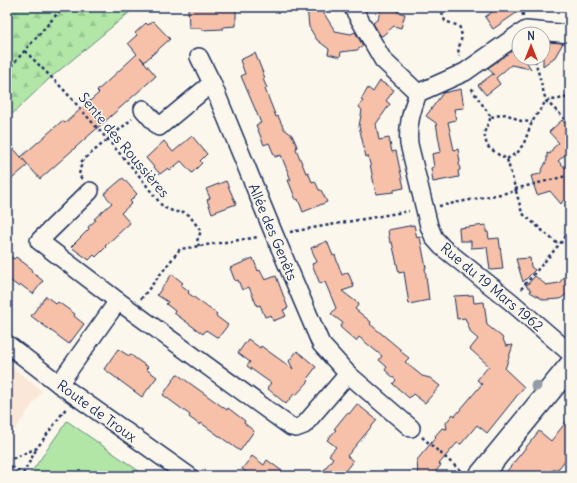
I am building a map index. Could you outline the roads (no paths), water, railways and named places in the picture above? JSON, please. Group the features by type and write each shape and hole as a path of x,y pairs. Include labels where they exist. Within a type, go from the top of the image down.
{"street":[{"path":"353,8 383,60 418,93 465,72 511,40"},
{"path":"551,32 570,34"},
{"name":"Allée des Genêts","path":"199,57 212,83 321,344 348,374 411,428"},
{"path":"143,109 159,127 212,83"},
{"name":"Rue du 19 Mars 1962","path":"418,93 409,122 409,144 424,208 434,238 442,247 510,301 570,353"},
{"path":"90,192 39,241 290,427 296,428 304,425 348,374"},
{"path":"59,384 118,301"},
{"name":"Route de Troux","path":"7,344 59,384 189,476"},
{"path":"480,476 570,366"}]}
